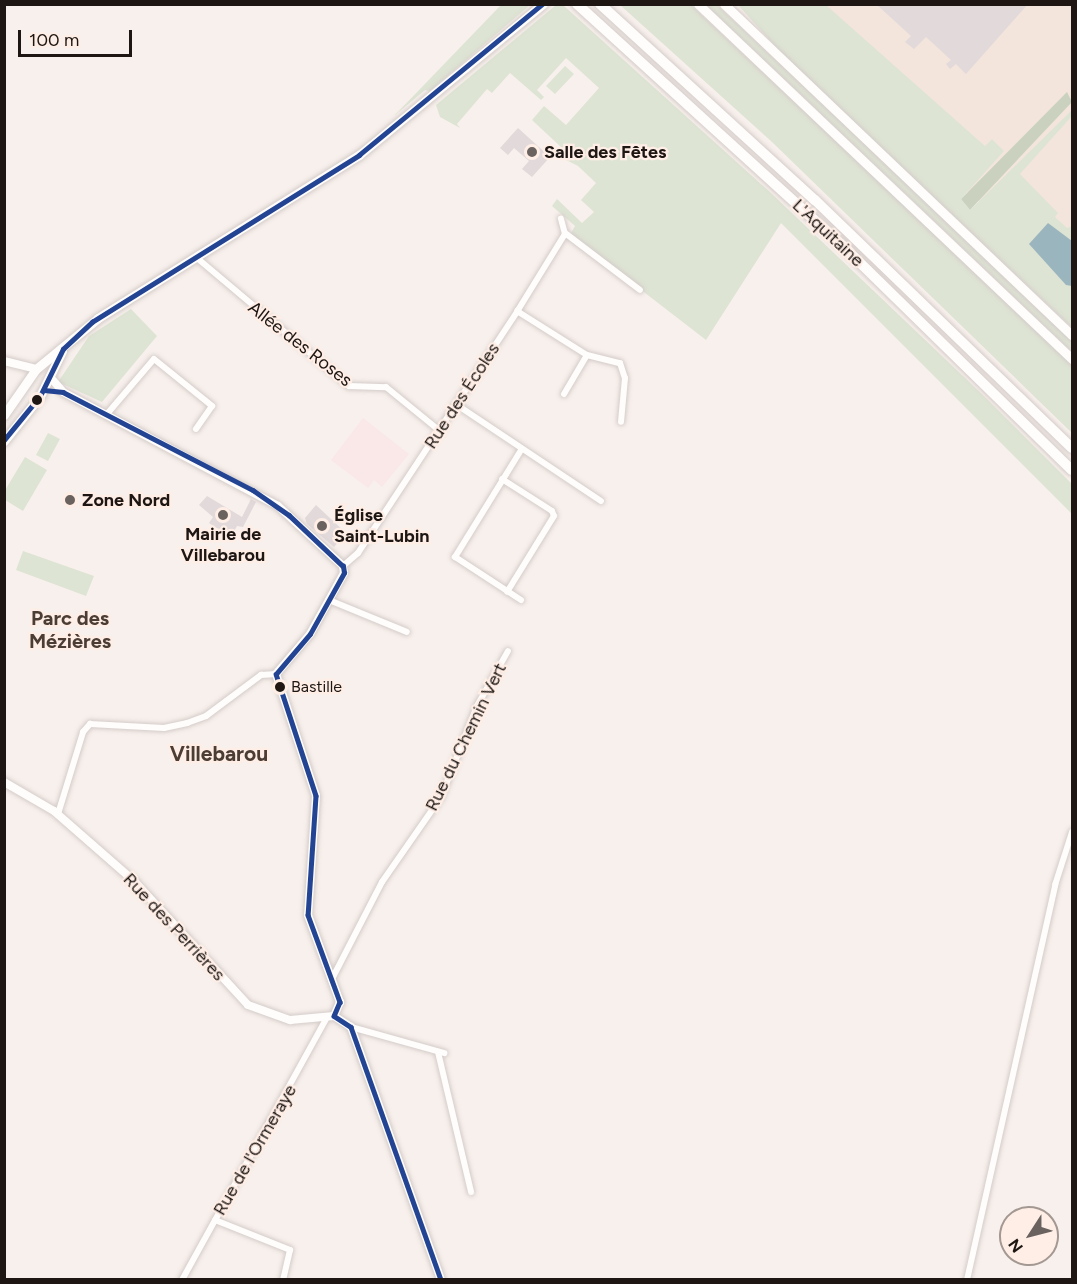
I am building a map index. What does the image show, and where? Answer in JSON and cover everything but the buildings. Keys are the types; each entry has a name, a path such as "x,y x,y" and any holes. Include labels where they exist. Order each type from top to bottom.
{"highway":[{"name":"L'Aquitaine","path":"577,4 814,219 1072,470"},
{"name":"L'Aquitaine","path":"600,4 824,208 1072,448"}],"main road":[{"path":"4,416 39,368 105,313 197,258 368,149 543,4"},
{"path":"698,4 1072,359"},
{"path":"724,4 1072,335"},
{"path":"4,441 44,390 63,349"},
{"path":"39,368 51,375"}],"street":[{"path":"561,219 565,233 640,290"},
{"name":"Rue des Écoles","path":"343,566 358,553 440,431 565,233"},
{"name":"Allée des Roses","path":"197,258 349,386 386,387 440,431"},
{"path":"517,311 587,355 610,358 622,366 621,422"},
{"path":"564,394 587,355"},
{"path":"107,414 154,359 212,406 196,429"},
{"path":"8,362 39,368"},
{"path":"8,362 28,382"},
{"path":"51,375 63,392"},
{"path":"44,390 63,392 278,506 343,566 344,573 298,652 276,674 261,675 206,716 164,728 90,724 83,732 58,814"},
{"path":"457,405 521,450 601,501"},
{"path":"521,450 455,557 521,600"},
{"path":"502,479 552,511 554,516 507,592"},
{"path":"329,600 407,632"},
{"name":"Rue du Chemin Vert","path":"333,977 390,867 441,797 477,705 508,651"},
{"path":"276,674 316,796 308,915 333,977 340,1002 330,1017 351,1027 441,1052 471,1192"},
{"name":"Rue des Perrières","path":"4,782 58,814 146,893 249,1005 279,1018 330,1017"},
{"path":"967,1280 1055,885 1072,832"},
{"name":"Rue de l'Ormeraye","path":"182,1280 330,1017"},
{"path":"351,1027 441,1280"},
{"path":"215,1220 290,1250 283,1280"}],"shaded area":[{"path":"755,5 1072,5 1072,291 983,205"},
{"path":"363,418 409,454 382,487 374,480 368,488 331,460"}],"green space":[{"path":"501,5 530,5 430,91 425,90 394,116"},
{"path":"556,5 563,5 771,193 984,396 1072,484 1072,514 781,223 706,340 570,235 575,226 552,206 557,199 582,223 594,212 581,200 596,183 578,166 556,155 562,148 532,120 544,106 566,125 599,88 566,58 537,90 544,97 541,100 510,73 492,93 487,89 457,124 460,128 440,117 436,105"},
{"path":"620,5 691,5 1019,313 1072,365 1072,433 772,142"},
{"path":"706,5 717,5 993,264 1072,342 1072,352"},
{"path":"738,5 826,5 985,146 992,139 1004,151 961,199 970,210 1072,110 1072,116 1020,174 1058,213 1055,217 1067,228 1072,226 1072,328 786,58"},
{"path":"565,66 574,74 555,94 546,86"},
{"path":"1067,92 1072,102 970,210 961,199"},
{"path":"131,309 157,336 102,402 58,382 89,336"},
{"path":"48,433 60,439 48,461 36,455"},
{"path":"25,457 47,470 23,511 5,500 4,492"},
{"path":"23,551 94,576 86,596 16,570"}],"water":[{"path":"1048,223 1072,241 1072,286 1066,285 1029,244"}],"transit line":[{"path":"4,440 40,396 63,349 92,322 359,155 542,4"},
{"path":"44,390 63,392 253,490 289,515 343,566"},
{"path":"276,674 310,634 344,573 343,566"},
{"path":"276,674 316,796 308,915 340,1002 334,1016"},
{"path":"334,1016 351,1027 441,1280"}],"place":[{"name":"Salle des Fêtes","path":"532,152"},
{"name":"Zone Nord","path":"70,500"},
{"name":"Mairie de Villebarou","path":"223,515"},
{"name":"Église Saint-Lubin","path":"322,526"},
{"name":"Bastille","path":"280,687"}],"district":[{"name":"Parc des Mézières","path":"70,630"},
{"name":"Villebarou","path":"219,754"}]}
